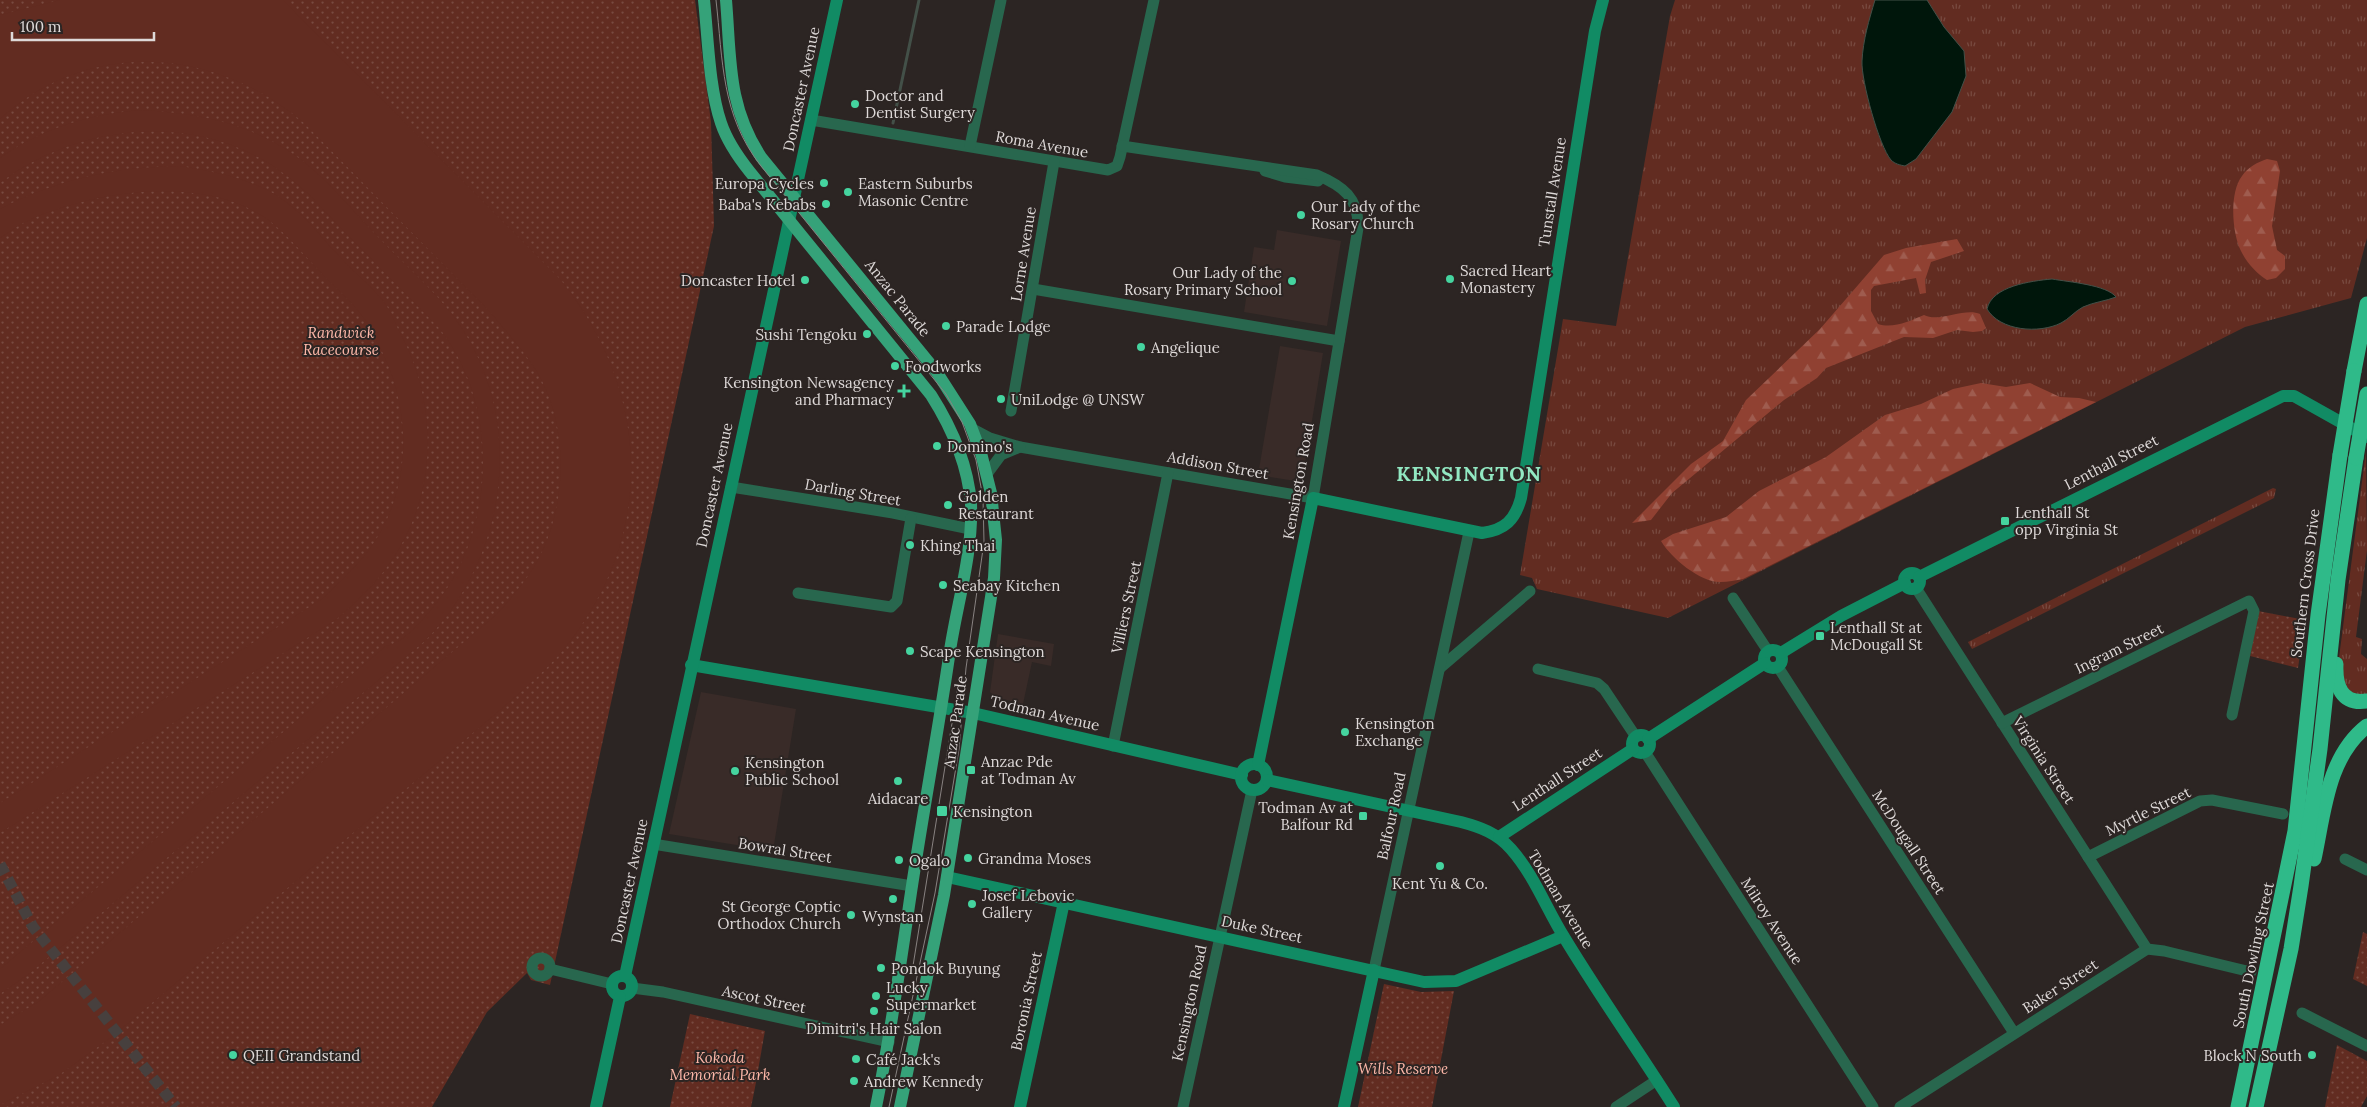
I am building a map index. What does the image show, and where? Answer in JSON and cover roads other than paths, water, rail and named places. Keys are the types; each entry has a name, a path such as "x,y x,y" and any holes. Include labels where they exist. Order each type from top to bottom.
{"highway":[{"name":"Southern Cross Drive","path":"2289,869 2302,782 2318,615 2340,455 2367,304"},
{"path":"2256,1107 2291,948 2301,886 2319,758 2338,580 2367,394"},
{"path":"2338,580 2335,679 2340,690 2346,696 2355,700 2367,701"},
{"path":"2275,1016 2300,921 2331,780 2343,753 2367,726"},
{"name":"South Dowling Street","path":"2238,1107 2289,869"}],"main road":[{"name":"Anzac Parade","path":"704,0 716,100 721,122 741,160 918,376 943,415 957,445 966,475 970,504 970,529 912,886 889,1042 876,1107"},
{"name":"Anzac Parade","path":"726,0 732,87 740,117 761,157 936,370 958,401 973,429 987,474 995,518 996,558 947,877 900,1107"}],"street":[{"name":"Doncaster Avenue","path":"625,976 691,665 837,0"},
{"path":"970,146 1001,0"},
{"path":"1122,146 1154,0"},
{"name":"Tunstall Avenue","path":"1469,532 1482,533 1503,528 1512,521 1521,498 1574,155 1595,31 1603,0"},
{"name":"Roma Avenue","path":"811,120 1108,170 1117,166 1122,146"},
{"name":"Kensington Road","path":"1122,146 1252,167 1285,177 1332,181 1343,188 1355,202 1358,228 1313,498 1258,765"},
{"name":"Lorne Avenue","path":"1011,411 1054,162"},
{"path":"1033,289 1339,341"},
{"name":"Lenthall Street","path":"1781,653 1841,616 1913,583 2283,396 2294,396 2367,437"},
{"name":"Lenthall Street","path":"2318,410 2324,419 2339,430 2367,442"},
{"name":"Addison Street","path":"973,429 990,438 1020,447 1313,498 1469,532"},
{"path":"987,474 1001,455 1020,447"},
{"name":"Villiers Street","path":"1113,746 1168,473"},
{"name":"Darling Street","path":"731,486 970,529"},
{"path":"798,593 891,607 897,601 911,518"},
{"name":"Balfour Road","path":"1344,1107 1469,532"},
{"name":"Virginia Street","path":"1913,583 2147,949"},
{"path":"1440,668 1530,591"},
{"path":"1733,598 1767,657 1770,667 1778,667 1783,659 1781,653 1776,650 1767,657"},
{"name":"Ingram Street","path":"2002,723 2249,601 2254,611 2232,715"},
{"name":"Lenthall Street","path":"1498,837 1641,744 1767,657"},
{"name":"Todman Avenue","path":"691,665 973,713 1242,774"},
{"name":"McDougall Street","path":"1778,667 2014,1033"},
{"name":"Milroy Avenue","path":"1538,669 1597,683 1604,689 1874,1107"},
{"path":"1258,765 1266,772 1267,780 1263,787 1252,790 1245,786 1242,774 1246,768 1258,765"},
{"name":"Todman Avenue","path":"1267,780 1472,824 1498,837 1512,850 1534,881 1563,936 1674,1107"},
{"name":"Kensington Road","path":"1183,1107 1252,790"},
{"name":"Myrtle Street","path":"2088,857 2200,801 2212,800 2283,814"},
{"name":"Bowral Street","path":"653,844 912,886"},
{"path":"2345,859 2367,870"},
{"name":"Duke Street","path":"947,877 1424,982 1456,981 1563,936"},
{"name":"Boronia Street","path":"1020,1107 1064,902"},
{"path":"2147,949 2164,951 2251,972"},
{"name":"Baker Street","path":"1900,1107 2147,949"},
{"path":"550,969 612,984"},
{"path":"625,976 631,981 632,988 626,996 620,996 614,993 612,984 616,978 625,976"},
{"name":"Ascot Street","path":"632,988 663,992 889,1042"},
{"path":"596,1107 620,996"},
{"path":"2302,1012 2367,1046"},
{"path":"1616,1107 1657,1080"}],"waterway":[{"path":"893,123 919,0"}],"tunnel":[{"path":"0,864 33,927 176,1107"}],"tram line":[{"path":"716,0 726,87 738,127 748,147 761,166 946,394 962,422 976,460 983,498 984,542 966,668 959,749 935,893 889,1107"},
{"path":"912,972 958,686"}],"place":[{"name":"Doctor and Dentist Surgery","path":"855,104"},
{"name":"Europa Cycles","path":"824,183"},
{"name":"Eastern Suburbs Masonic Centre","path":"848,192"},
{"name":"Baba's Kebabs","path":"826,204"},
{"name":"Our Lady of the Rosary Church","path":"1301,215"},
{"name":"Sacred Heart Monastery","path":"1450,279"},
{"name":"Doncaster Hotel","path":"805,280"},
{"name":"Our Lady of the Rosary Primary School","path":"1292,281"},
{"name":"Parade Lodge","path":"946,326"},
{"name":"Sushi Tengoku","path":"867,334"},
{"name":"Angelique","path":"1141,347"},
{"name":"Foodworks","path":"895,366"},
{"name":"Kensington Newsagency and Pharmacy","path":"904,391"},
{"name":"UniLodge @ UNSW","path":"1001,399"},
{"name":"Domino's","path":"937,446"},
{"name":"Golden Restaurant","path":"948,505"},
{"name":"Lenthall St opp Virginia St","path":"2005,521"},
{"name":"Khing Thai","path":"910,545"},
{"name":"Seabay Kitchen","path":"943,585"},
{"name":"Lenthall St at McDougall St","path":"1820,636"},
{"name":"Scape Kensington","path":"910,651"},
{"name":"Kensington Exchange","path":"1345,732"},
{"name":"Anzac Pde at Todman Av","path":"971,770"},
{"name":"Kensington Public School","path":"735,771"},
{"name":"Aidacare","path":"898,781"},
{"name":"Kensington","path":"942,811"},
{"name":"Todman Av at Balfour Rd","path":"1363,816"},
{"name":"Grandma Moses","path":"968,858"},
{"name":"Ogalo","path":"899,860"},
{"name":"Kent Yu & Co.","path":"1440,866"},
{"name":"Wynstan","path":"893,899"},
{"name":"Josef Lebovic Gallery","path":"972,904"},
{"name":"St George Coptic Orthodox Church","path":"851,915"},
{"name":"Pondok Buyung","path":"881,968"},
{"name":"Lucky Supermarket","path":"876,996"},
{"name":"Dimitri's Hair Salon","path":"874,1011"},
{"name":"QEII Grandstand","path":"233,1055"},
{"name":"Block N South","path":"2312,1055"},
{"name":"Café Jack's","path":"856,1059"},
{"name":"Andrew Kennedy","path":"854,1081"}],"district":[{"name":"KENSINGTON","path":"1469,473"}],"park label":[{"name":"Randwick Racecourse","path":"341,340"},
{"name":"Kokoda Memorial Park","path":"720,1066"},
{"name":"Wills Reserve","path":"1403,1068"}]}
